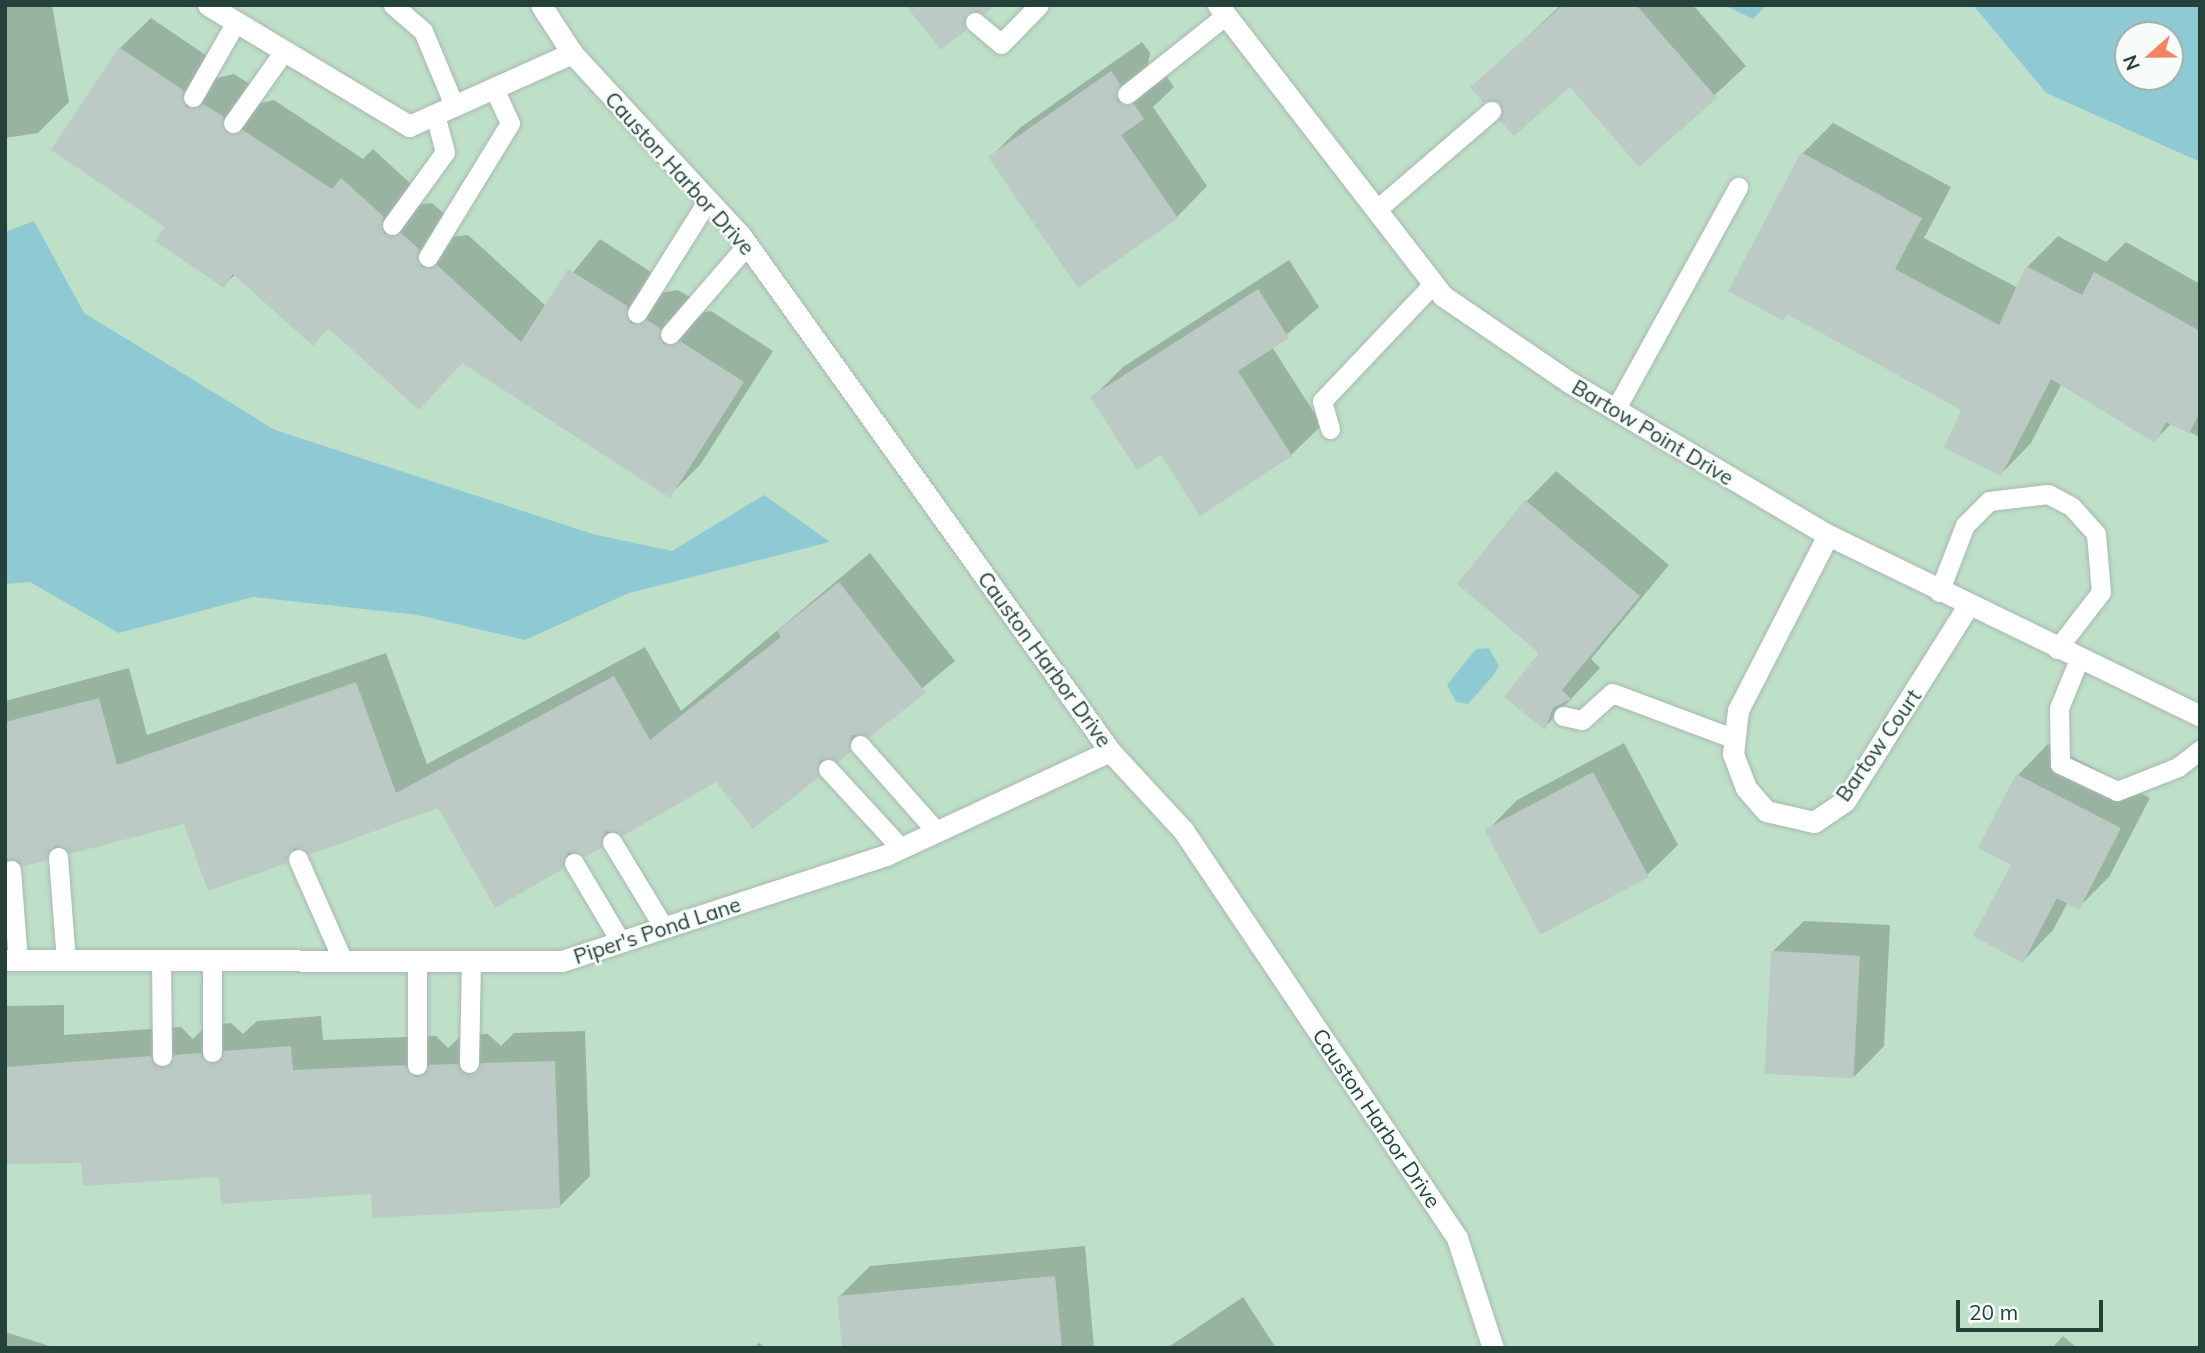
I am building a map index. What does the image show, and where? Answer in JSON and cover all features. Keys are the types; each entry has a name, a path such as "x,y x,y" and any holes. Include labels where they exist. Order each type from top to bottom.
{"street":[{"path":"208,5 409,125 572,53"},
{"name":"Causton Harbor Drive","path":"541,5 572,53 747,245 1110,751 1184,830 1457,1238 1493,1348"},
{"name":"Bartow Point Drive","path":"1222,10 1433,284 1615,410 1828,535 1967,607 2200,716"},
{"name":"Bartow Court","path":"1828,535 1738,710 1733,754 1746,788 1766,811 1814,822 1845,801 1967,607"},
{"name":"Piper's Pond Lane","path":"12,960 562,961 901,848 1110,751"}],"lane":[{"path":"392,225 445,152 444,110 423,31 393,5"},
{"path":"975,22 1001,44 1039,5"},
{"path":"1127,94 1222,10"},
{"path":"193,97 236,22"},
{"path":"233,123 284,51"},
{"path":"428,257 510,123 494,88"},
{"path":"1376,210 1491,111"},
{"path":"1615,410 1738,187"},
{"path":"637,313 708,200"},
{"path":"670,334 747,245"},
{"path":"1330,429 1322,401 1433,284"},
{"path":"1939,592 1965,525 1989,501 2048,494 2072,507 2096,534 2101,592 2057,649"},
{"path":"2079,659 2059,708 2060,764 2117,791 2178,767 2200,750"},
{"path":"1563,716 1582,720 1612,693 1735,739"},
{"path":"860,745 937,832"},
{"path":"828,769 901,848"},
{"path":"612,842 664,928"},
{"path":"58,857 66,960"},
{"path":"298,859 343,961"},
{"path":"574,863 621,942"},
{"path":"11,870 12,960"},
{"path":"161,960 162,1056"},
{"path":"212,961 212,1052"},
{"path":"416,1065 417,961"},
{"path":"469,1063 471,961"}],"green space":[{"path":"5,5 1973,5 2046,93 2200,162 2200,1348 5,1348"}],"water":[{"path":"1724,5 1766,5 1753,19"},
{"path":"1973,5 2200,5 2200,162 2046,93"},
{"path":"34,221 84,313 275,430 593,534 672,551 764,495 830,542 629,593 525,640 418,615 253,597 119,633 30,582 5,584 5,232"},
{"path":"1489,648 1499,666 1468,704 1456,702 1447,685 1476,649"}],"building":[{"path":"905,5 996,5 985,14 966,14 966,30 941,50"},
{"path":"1563,5 1636,5 1717,98 1639,167 1570,87 1514,136 1499,120 1500,103 1483,102 1470,87"},
{"path":"119,47 183,90 186,107 203,104 223,116 227,133 243,130 332,189 341,178 383,216 384,234 401,233 419,249 421,267 437,265 521,342 568,269 627,306 630,323 647,320 660,328 663,344 680,341 744,382 670,498 462,363 419,410 328,328 313,346 233,274 224,288 155,241 165,227 51,150"},
{"path":"1111,71 1120,84 1117,101 1134,104 1144,119 1121,135 1178,218 1078,288 988,157"},
{"path":"1801,152 1922,218 1895,269 1999,325 2026,266 2082,295 2094,272 2200,331 2200,412 2189,433 2166,422 2155,443 2051,379 2001,476 1944,448 1961,410 1787,314 1783,321 1728,291"},
{"path":"1258,289 1289,338 1238,371 1292,456 1200,516 1161,455 1137,470 1090,397"},
{"path":"1525,500 1640,596 1562,690 1571,699 1553,708 1545,730 1504,697 1539,653 1457,584"},
{"path":"839,582 926,693 869,737 852,735 850,752 838,762 820,760 819,777 753,829 716,782 623,836 606,831 601,848 585,857 568,852 563,869 495,908 438,808 309,855 294,848 287,863 208,891 184,824 70,854 56,845 46,860 22,867 5,859 5,722 99,698 117,765 356,682 396,793 614,676 650,740 781,637 777,631"},
{"path":"1593,772 1649,877 1540,935 1484,830"},
{"path":"2016,774 2121,828 2079,910 2057,898 2023,963 1973,936 2011,865 1978,848"},
{"path":"1771,951 1860,956 1853,1078 1765,1074"},
{"path":"291,1046 293,1070 405,1065 416,1077 429,1065 457,1064 469,1075 481,1063 555,1061 560,1208 372,1218 371,1194 221,1204 219,1177 83,1186 81,1163 5,1164 5,1067 150,1056 163,1068 174,1055 200,1053 213,1064 224,1051"},
{"path":"1055,1276 1062,1348 842,1348 837,1296"}]}
